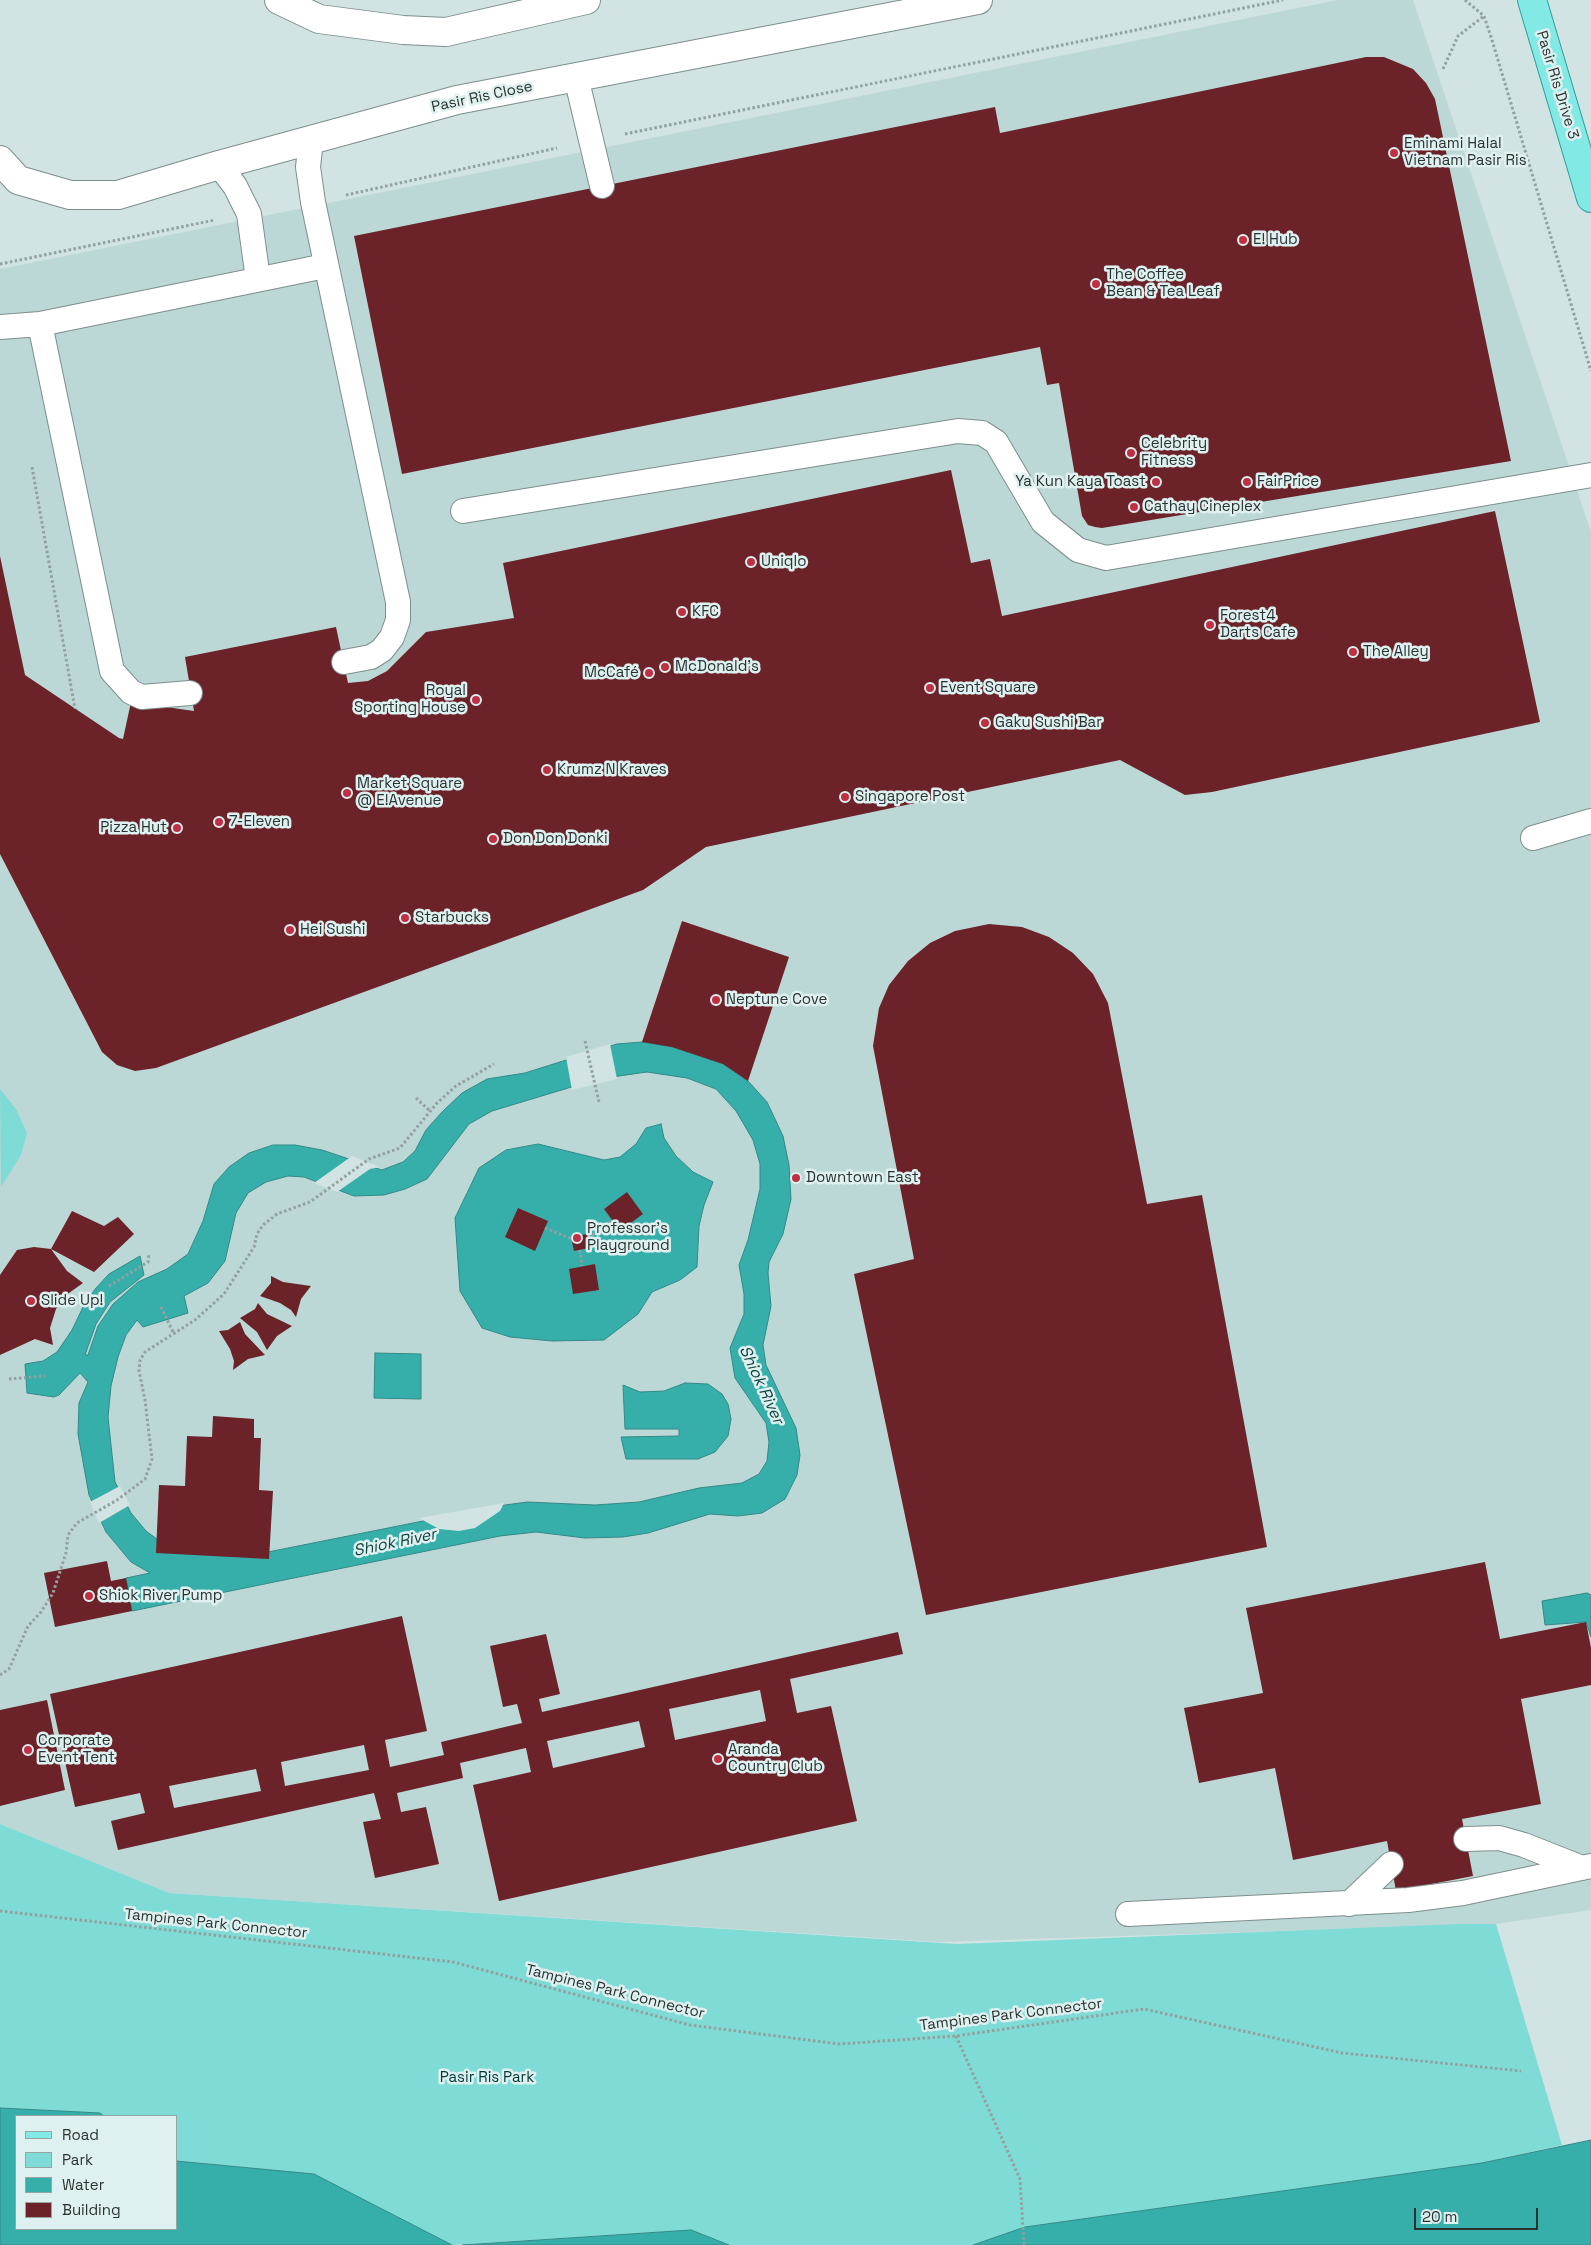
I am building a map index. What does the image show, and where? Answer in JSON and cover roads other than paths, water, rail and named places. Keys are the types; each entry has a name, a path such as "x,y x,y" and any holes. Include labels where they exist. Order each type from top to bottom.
{"main road":[{"name":"Pasir Ris Drive 3","path":"1532,0 1591,198"}],"street":[{"path":"279,0 319,19 403,30 446,32 586,0"},
{"name":"Pasir Ris Close","path":"0,160 18,180 70,195 118,194 219,164 457,100 978,0"}],"lane":[{"path":"576,77 602,186"},
{"path":"311,140 308,167 325,266 398,602 398,620 392,637 382,650 371,657 344,662"},
{"path":"219,164 235,186 249,214 258,279"},
{"path":"0,327 40,324 325,266"},
{"path":"40,324 112,671 131,692 142,697 190,693"},
{"path":"463,511 948,433 974,432 982,433 996,442 1042,522 1078,550 1106,558 1591,475"},
{"path":"1533,838 1591,821"},
{"path":"1466,1839 1499,1838 1587,1867"},
{"path":"1349,1904 1391,1864"},
{"path":"1128,1914 1408,1900 1463,1893 1587,1867"}],"water":[{"name":"Shiok River","path":"642,1042 672,1047 723,1064 748,1081 767,1102 783,1136 789,1165 791,1199 783,1234 769,1262 771,1306 763,1345 766,1365 796,1428 800,1455 797,1475 785,1499 762,1513 738,1516 710,1514 648,1533 623,1537 585,1538 536,1532 500,1536 132,1611 126,1578 150,1573 131,1562 106,1532 89,1495 78,1434 79,1403 88,1382 80,1373 59,1395 54,1397 27,1393 25,1364 43,1361 57,1352 72,1330 85,1303 96,1288 109,1274 140,1256 144,1275 110,1302 96,1324 85,1355 88,1355 98,1326 113,1304 138,1282 167,1269 188,1254 203,1221 214,1184 229,1167 249,1153 273,1145 295,1145 322,1150 382,1170 403,1162 415,1151 426,1130 442,1112 462,1093 487,1079 525,1073 617,1044","holes":["647,1072 687,1078 716,1089 736,1111 753,1140 760,1164 760,1189 748,1240 739,1265 744,1294 744,1314 730,1348 735,1378 766,1423 769,1442 767,1461 759,1474 742,1483 699,1488 639,1502 595,1505 527,1502 498,1506 268,1552 165,1545 146,1531 131,1513 115,1482 108,1417 111,1386 126,1335 137,1320 143,1327 188,1313 184,1296 208,1283 225,1261 236,1213 248,1193 266,1182 288,1176 304,1177 354,1196 384,1195 405,1189 427,1179 469,1124 492,1111 598,1079"]},
{"name":"Professor's Playground","path":"661,1124 664,1138 676,1156 693,1172 713,1182 704,1205 699,1226 697,1267 680,1280 652,1292 638,1314 604,1340 552,1341 510,1337 482,1328 460,1291 455,1218 479,1168 506,1150 538,1144 604,1160 620,1157 636,1144 646,1128"},
{"path":"375,1353 421,1354 421,1399 374,1398"},
{"path":"685,1383 708,1384 722,1394 728,1404 731,1419 728,1436 715,1452 698,1459 626,1459 621,1437 679,1436 679,1429 625,1429 623,1385 640,1392 664,1391"},
{"path":"1587,1593 1591,1595 1591,1637 1586,1622 1545,1625 1542,1601"},
{"path":"0,2108 100,2113 103,2115 15,2115 15,2230 178,2230 178,2161 314,2174 452,2245 0,2245"},
{"path":"1591,2140 1591,2245 973,2245 1025,2227 1482,2163"},
{"path":"691,2230 729,2245 462,2245"}],"place":[{"name":"Eminami Halal Vietnam Pasir Ris","path":"1394,153"},
{"name":"E! Hub","path":"1243,240"},
{"name":"The Coffee Bean & Tea Leaf","path":"1096,284"},
{"name":"Celebrity Fitness","path":"1131,453"},
{"name":"Ya Kun Kaya Toast","path":"1156,482"},
{"name":"FairPrice","path":"1247,482"},
{"name":"Cathay Cineplex","path":"1134,507"},
{"name":"Uniqlo","path":"751,562"},
{"name":"KFC","path":"682,612"},
{"name":"Forest4 Darts Cafe","path":"1210,625"},
{"name":"The Alley","path":"1353,652"},
{"name":"McDonald's","path":"665,667"},
{"name":"McCafé","path":"649,673"},
{"name":"Event Square","path":"930,688"},
{"name":"Royal Sporting House","path":"476,700"},
{"name":"Gaku Sushi Bar","path":"985,723"},
{"name":"Krumz N Kraves","path":"547,770"},
{"name":"Market Square @ E!Avenue","path":"347,793"},
{"name":"Singapore Post","path":"845,797"},
{"name":"7-Eleven","path":"219,822"},
{"name":"Pizza Hut","path":"177,828"},
{"name":"Don Don Donki","path":"493,839"},
{"name":"Starbucks","path":"405,918"},
{"name":"Hei Sushi","path":"290,930"},
{"name":"Neptune Cove","path":"716,1000"},
{"name":"Downtown East","path":"796,1178"},
{"name":"Professor's Playground","path":"577,1238"},
{"name":"Slide Up!","path":"31,1301"},
{"name":"Shiok River Pump","path":"89,1596"},
{"name":"Corporate Event Tent","path":"28,1750"},
{"name":"Aranda Country Club","path":"718,1759"}],"park label":[{"name":"Pasir Ris Park","path":"487,2078"}]}
